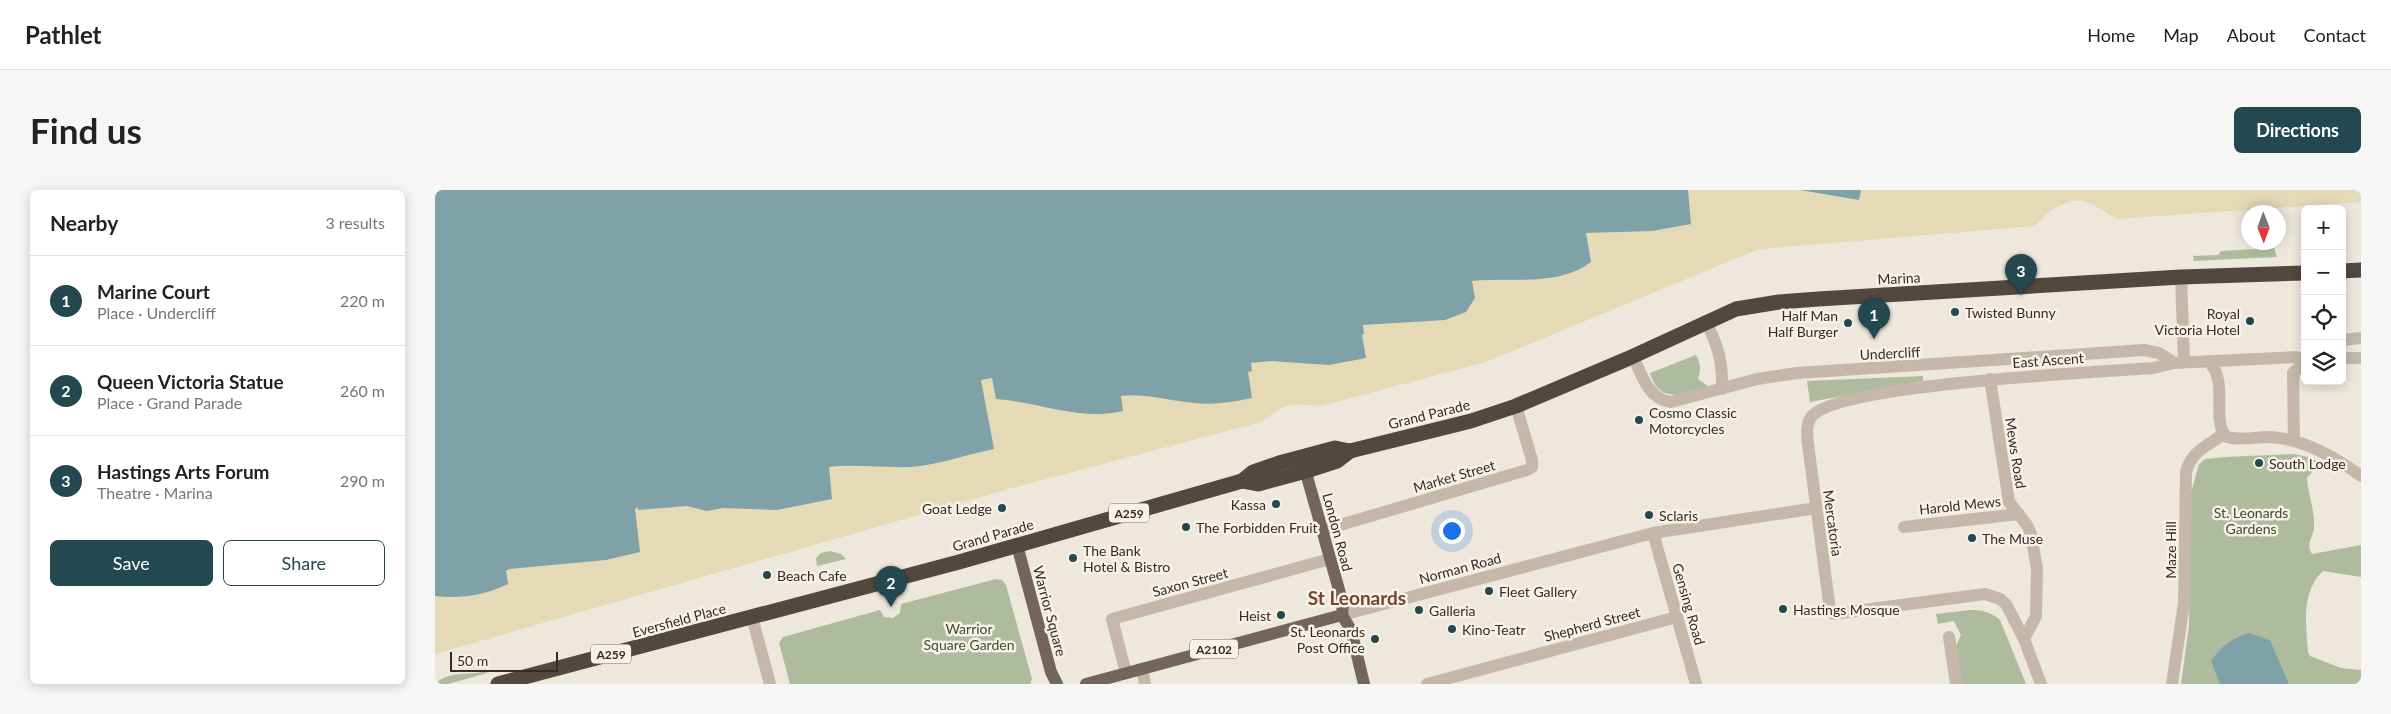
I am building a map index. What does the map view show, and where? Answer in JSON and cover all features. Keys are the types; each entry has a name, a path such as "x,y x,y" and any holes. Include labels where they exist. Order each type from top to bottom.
{"highway":[{"path":"2346,271 2361,270"},
{"name":"Marina","path":"1516,406 1633,356 1736,308 1779,302 2181,277 2301,272"},
{"name":"Grand Parade","path":"1242,481 1258,484 1306,471 1337,461 1350,451 1471,421 1516,406"},
{"name":"Grand Parade","path":"751,617 1242,481 1253,472 1279,463 1335,448 1350,451"},
{"name":"Eversfield Place","path":"499,684 751,617"}],"main road":[{"path":"1279,463 1306,471"},
{"name":"London Road","path":"1306,471 1343,604 1342,615 1351,630 1363,684"},
{"name":"Warrior Square","path":"1017,544 1051,672 1057,684"},
{"name":"Norman Road","path":"1086,684 1342,615"}],"street":[{"path":"2179,362 2181,277"},
{"path":"1706,322 1717,345 1723,366 1722,389"},
{"path":"2346,340 2361,338"},
{"name":"Undercliff","path":"1633,356 1651,392 1663,401 1679,401 1757,379 1797,373 2144,350 2159,353 2179,362"},
{"name":"East Ascent","path":"1807,430 1812,416 1820,409 1894,392 1990,379 2153,368 2179,362 2296,357 2301,360"},
{"path":"2346,358 2361,358"},
{"path":"2208,361 2215,368 2218,377 2223,434 2233,438 2269,438 2295,441 2333,458 2361,476"},
{"path":"2295,441 2293,373 2301,366"},
{"name":"Mews Road","path":"1990,379 2009,502 2031,534 2038,586 2036,616 2024,639"},
{"name":"Market Street","path":"1323,530 1527,470 1532,466 1532,460 1516,406"},
{"name":"Mercatoria","path":"1807,430 1830,610 1833,614 1838,615 1985,594 2000,599 2006,604 2024,639"},
{"name":"Maze Hill","path":"2172,684 2184,594 2186,472 2189,460 2196,452 2223,434"},
{"name":"Norman Road","path":"1342,615 1653,533 1688,526 1816,508"},
{"name":"Harold Mews","path":"1904,527 2019,514"},
{"name":"Gensing Road","path":"1653,533 1696,684"},
{"name":"Saxon Street","path":"1126,674 1113,619 1330,559"},
{"path":"751,617 770,684"},
{"name":"Shepherd Street","path":"1427,684 1677,617"},
{"path":"1949,637 1956,684"},
{"path":"2024,639 2041,684"},
{"path":"1142,669 1145,684"}],"green space":[{"path":"2275,250 2277,257 2194,261 2193,256 2218,255 2221,251"},
{"path":"1696,355 1700,367 1698,379 1709,387 1674,395 1660,390 1654,383 1650,373"},
{"path":"1923,376 1923,381 1810,402 1807,381"},
{"name":"St. Leonards Gardens","path":"2293,454 2309,457 2322,463 2320,468 2314,470 2307,478 2314,521 2314,531 2309,547 2312,554 2361,545 2361,577 2323,571 2311,588 2306,609 2308,652 2310,656 2341,668 2361,670 2361,684 2181,684 2189,626 2191,493 2199,464 2205,459"},
{"path":"830,551 841,554 846,559 817,566 816,558 821,553"},
{"name":"Warrior Square Garden","path":"996,579 1002,580 1006,585 1032,679 1030,684 790,684 779,643 783,637 880,610 884,617 893,618 900,613 901,604"},
{"path":"1970,610 1986,612 2000,620 2026,684 1961,684 1954,650 1961,635 1954,621 1938,624 1936,614"},
{"path":"487,671 487,673 448,684 435,684 453,675"}],"sand":[{"path":"1549,190 2361,190 2361,202 2286,207 2286,205 2241,205 2241,210 2117,219 2091,204 2075,201 2055,208 2035,226 1759,249 1486,362 1321,406 1289,406 1277,411 1261,422 1012,488 435,654 435,438"}],"water":[{"path":"435,190 1688,190 1691,224 1652,231 1586,233 1591,262 1578,270 1549,278 1472,281 1475,298 1466,312 1445,320 1363,325 1364,334 1362,335 1366,358 1329,365 1271,361 1251,363 1252,371 1248,372 1252,398 1223,403 1201,404 1130,395 1121,396 1123,411 1091,414 996,399 992,378 981,380 994,449 921,466 829,467 832,499 777,510 723,508 707,511 687,506 638,510 638,507 635,509 640,552 606,560 509,569 506,571 508,584 499,588 473,595 445,597 435,596"},
{"path":"1800,190 1861,190 1859,200"},
{"path":"2249,633 2270,640 2289,684 2220,684 2211,661 2227,644"}],"place":[{"name":"Hastings Arts Forum","path":"2021,295"},
{"name":"Twisted Bunny","path":"1955,312"},
{"name":"Royal Victoria Hotel","path":"2250,321"},
{"name":"Half Man Half Burger","path":"1848,323"},
{"name":"Marine Court","path":"1874,339"},
{"name":"Cosmo Classic Motorcycles","path":"1639,420"},
{"name":"South Lodge","path":"2259,463"},
{"name":"Kassa","path":"1276,504"},
{"name":"Goat Ledge","path":"1002,508"},
{"name":"Sclaris","path":"1649,515"},
{"name":"The Forbidden Fruit","path":"1186,527"},
{"name":"The Muse","path":"1972,538"},
{"name":"The Bank Hotel & Bistro","path":"1073,558"},
{"name":"Beach Cafe","path":"767,575"},
{"name":"Fleet Gallery","path":"1489,591"},
{"name":"Queen Victoria Statue","path":"891,607"},
{"name":"Hastings Mosque","path":"1783,609"},
{"name":"Galleria","path":"1419,610"},
{"name":"Heist","path":"1281,615"},
{"name":"Kino-Teatr","path":"1452,629"},
{"name":"St. Leonards Post Office","path":"1375,639"}],"district":[{"name":"St Leonards","path":"1357,597"}]}
